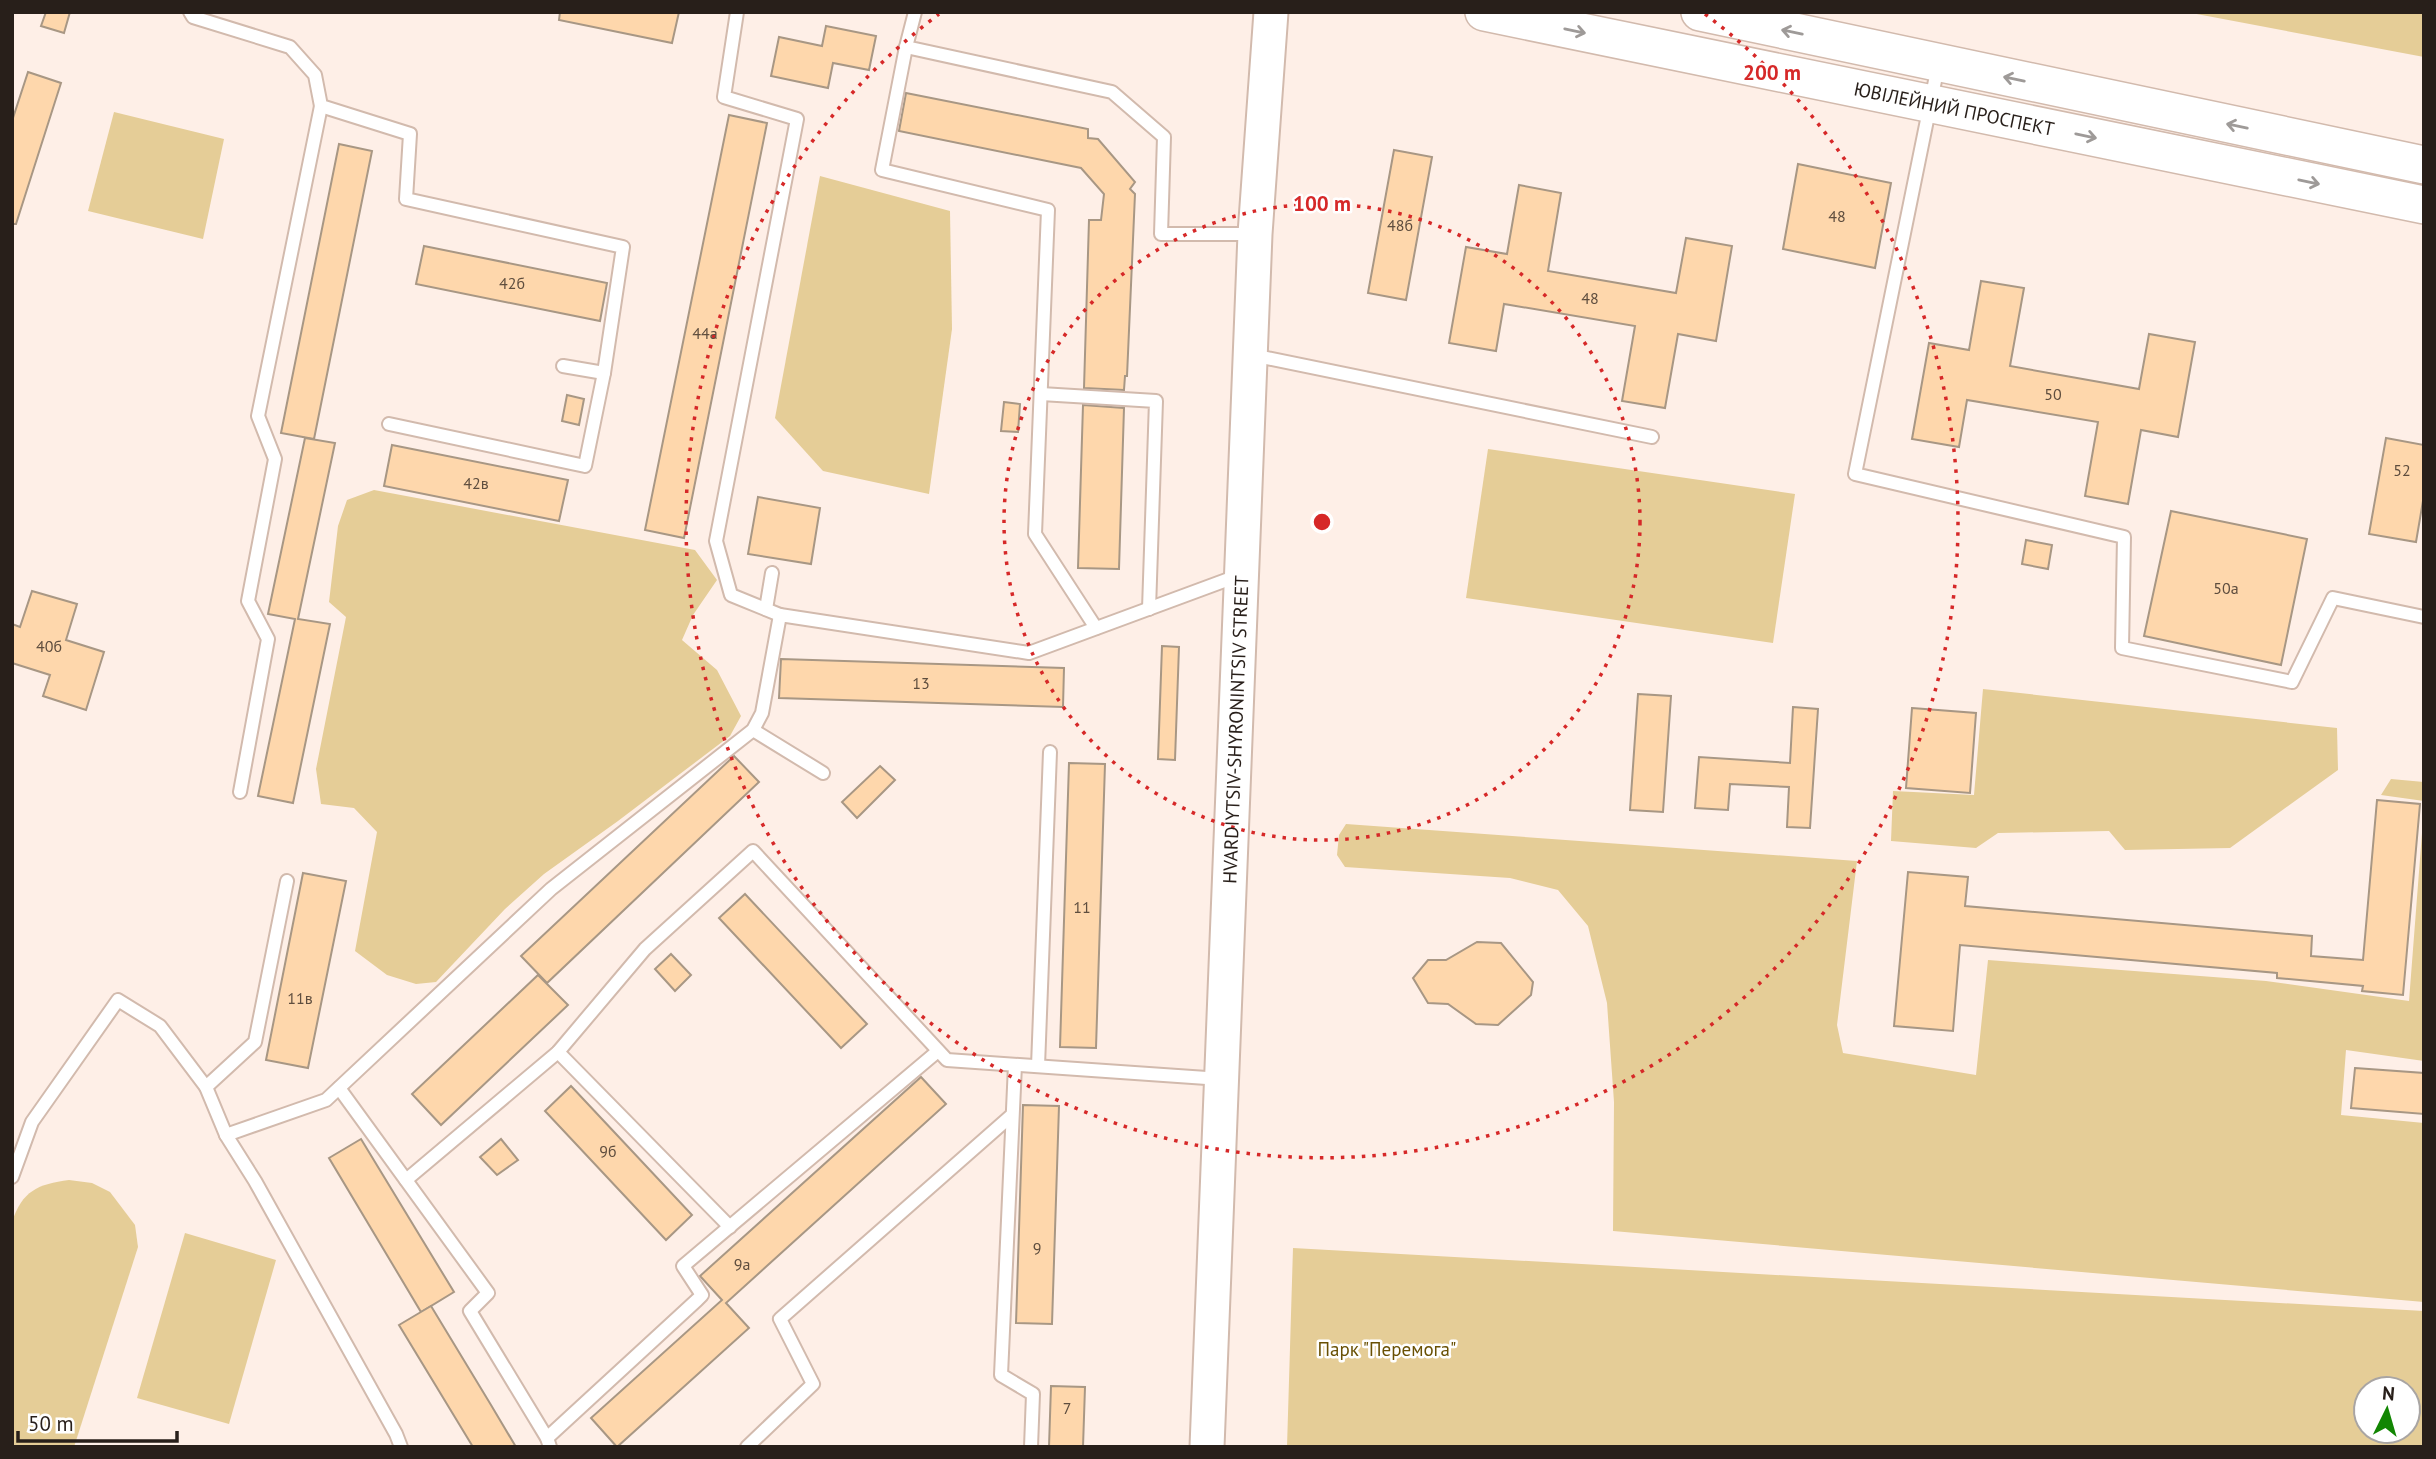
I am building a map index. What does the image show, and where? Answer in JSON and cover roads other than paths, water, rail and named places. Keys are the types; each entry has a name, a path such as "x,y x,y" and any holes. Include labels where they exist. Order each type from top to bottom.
{"main road":[{"name":"HVARDIYTSIV-SHYRONINTSIV STREET","path":"1207,1447 1255,234 1270,12"},
{"name":"ЮВІЛЕЙНИЙ ПРОСПЕКТ","path":"1485,12 2424,205"},
{"path":"1700,12 2424,165"}],"lane":[{"path":"190,12 193,17 226,29 290,47 316,75 321,106 258,416 275,459 248,601 268,639 240,792"},
{"path":"737,12 724,97 797,119 716,541 731,595 780,615 1029,653 1243,575"},
{"path":"915,12 882,170 1048,210 1035,534 1096,628"},
{"path":"906,47 1112,92 1164,136 1161,234 1255,234"},
{"path":"1938,63 1855,474 2124,537 2122,648 2292,682 2333,598 2424,617"},
{"path":"321,106 410,134 406,199 623,247 604,373 585,466 389,424"},
{"path":"1252,355 1652,437"},
{"path":"563,366 604,373"},
{"path":"1041,394 1156,401 1149,609"},
{"path":"766,610 772,573"},
{"path":"226,1135 326,1100 551,889 753,730 762,713 780,615"},
{"path":"753,730 823,773"},
{"path":"1038,1066 1049,752"},
{"path":"406,1180 558,1052 645,949 753,851 947,1060 1222,1079"},
{"path":"206,1087 255,1042 287,880"},
{"path":"12,1177 32,1122 118,1000 160,1026 206,1087 226,1135 255,1181 401,1447"},
{"path":"339,1088 488,1293 470,1311 548,1442 702,1295 683,1266 939,1051"},
{"path":"558,1052 730,1227"},
{"path":"1015,1065 1001,1375 1033,1394 1031,1447"},
{"path":"747,1447 813,1384 780,1319 1013,1115"}],"park label":[{"name":"Парк \"Перемога\"","path":"1387,1349"}]}
